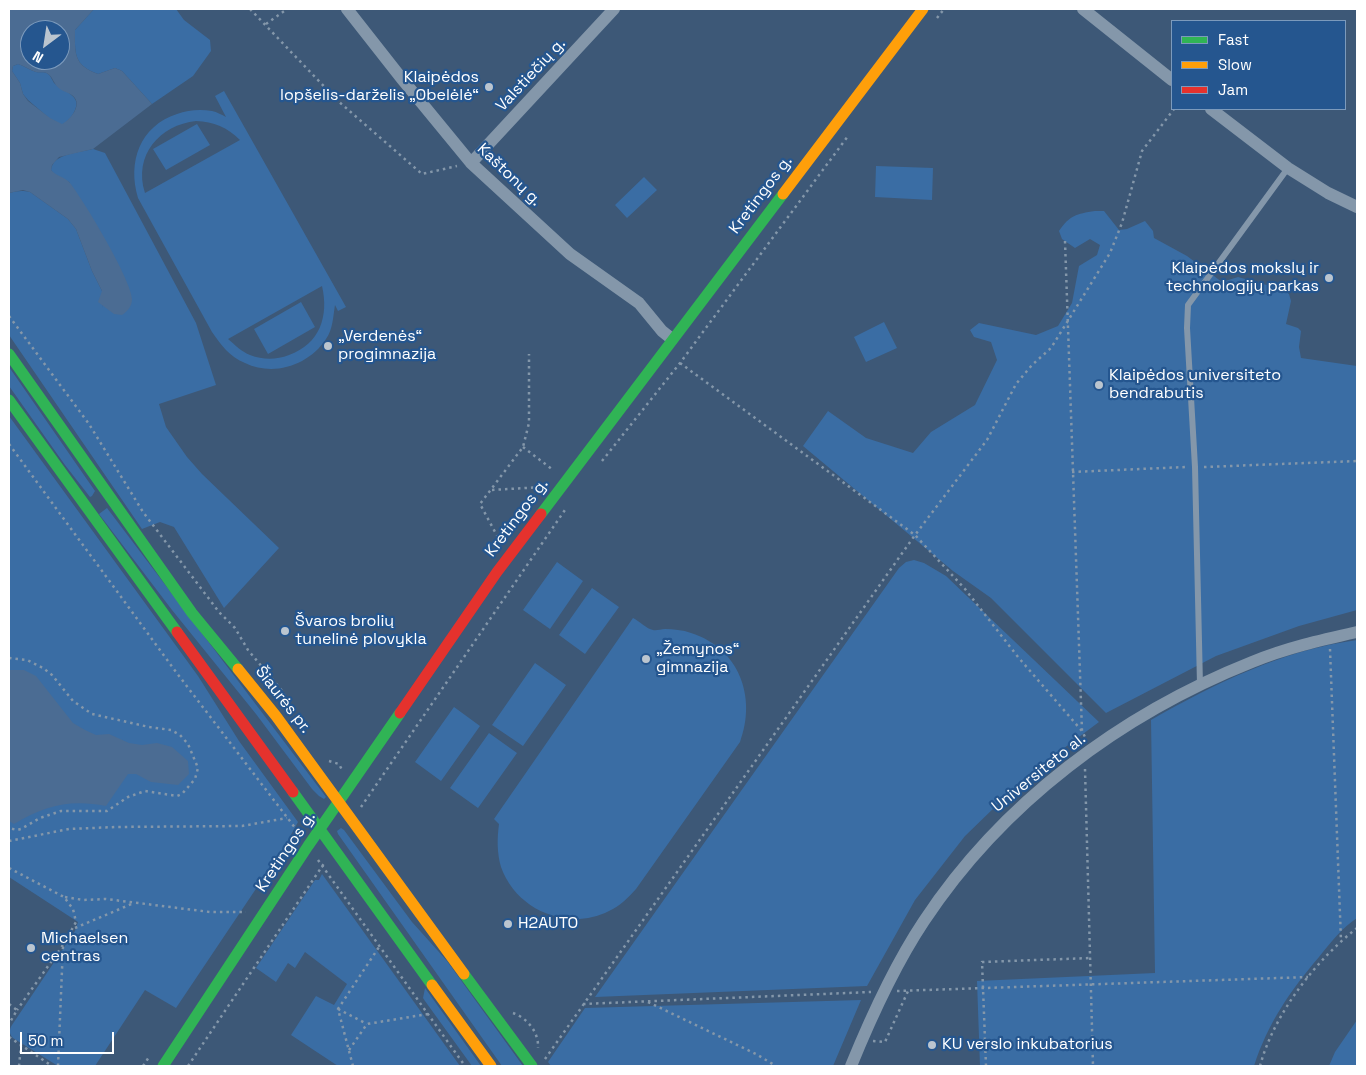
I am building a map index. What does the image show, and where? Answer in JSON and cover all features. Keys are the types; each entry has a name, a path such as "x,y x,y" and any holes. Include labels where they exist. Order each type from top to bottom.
{"main road":[{"name":"Kretingos g.","path":"163,1066 308,846 497,572 672,338 923,9"},
{"name":"Šiaurės pr.","path":"9,354 101,498 192,614 276,716 532,1066"},
{"path":"9,400 82,504 178,633 492,1066"},
{"path":"82,504 92,505 101,498"}],"street":[{"name":"Kaštonų g.","path":"348,9 471,163 570,254 639,303 662,331 672,338"},
{"name":"Valstiečių g.","path":"471,163 614,9"},
{"path":"1083,9 1171,79"},
{"path":"1212,110 1288,168 1328,193 1357,207"},
{"name":"Universiteto al.","path":"851,1066 879,988 923,921 972,857 1017,809 1081,757 1143,717 1200,685 1252,662 1301,645 1357,632"}],"lane":[{"path":"1200,685 1194,467 1186,328 1188,305 1288,168"}],"path":[{"path":"250,9 338,101 422,174 471,163"},
{"path":"266,24 287,9"},
{"path":"933,24 944,9"},
{"path":"544,1061 915,535 987,440 1016,384 1032,365 1051,348 1068,323 1110,254 1122,223 1142,151 1173,110"},
{"path":"597,467 680,363 851,132"},
{"path":"1065,241 1082,732"},
{"path":"9,316 89,424 143,512 219,612 235,628 248,650 283,692 289,706"},
{"path":"502,544 480,504 523,447 529,423 529,354"},
{"path":"680,363 915,535 965,589 1018,657 1082,732 1086,740"},
{"path":"9,444 176,672 308,846"},
{"path":"523,447 553,470"},
{"path":"1072,472 1357,461"},
{"path":"492,490 540,487 560,488"},
{"path":"329,761 338,764 361,808 569,504"},
{"path":"1330,638 1341,941"},
{"path":"9,658 27,660 43,668 52,675 73,701 92,714 171,730 188,744 198,768 195,779 182,794 177,796 145,791 128,797 112,810 61,811 40,818 17,830 9,828"},
{"path":"1093,735 1075,748 1081,757 1085,770 1094,1066"},
{"path":"9,841 69,830 115,826 242,826 287,818"},
{"path":"188,1066 322,866 465,1066"},
{"path":"9,868 64,897 83,900 106,899 210,912 246,912"},
{"path":"9,1024 63,945 76,922 73,909 64,897"},
{"path":"73,928 134,903"},
{"path":"1260,1066 1270,1036 1308,977 1341,941 1357,928"},
{"path":"58,1066 63,945"},
{"path":"353,1066 338,1009 380,946"},
{"path":"986,1066 982,962 1091,958"},
{"path":"583,1004 870,992 879,988 908,991 1308,977"},
{"path":"866,1001 870,992 879,988"},
{"path":"861,1040 885,1042 908,991"},
{"path":"646,1002 756,1054 776,1066"},
{"path":"9,1004 17,1010"},
{"path":"338,1009 368,1024 428,1014"},
{"path":"349,1050 368,1024"},
{"path":"9,1037 52,1066"},
{"path":"19,1066 21,1046"}],"shaded area":[{"path":"9,9 94,9 75,30 76,52 80,62 84,67 98,74 115,68 122,71 152,104 93,149 59,157 52,165 51,170 70,183 96,222 116,258 130,289 132,299 126,312 122,315 114,314 98,302 102,291 76,229 68,219 30,192 23,190 9,193","holes":["20,20 70,20 70,70 32,70 46,73 58,87 76,100 77,104 74,112 62,124 50,118 28,101 23,94 20,83 12,71 13,66 20,65"]},
{"path":"94,9 176,9 184,20 210,40 211,51 193,76 152,104 122,71 115,68 98,74 84,67 80,62 76,52 75,30"},
{"path":"18,64 20,65 20,70 46,73 54,83 74,97 76,105 71,117 62,125 49,118 28,100 12,71 13,66"},
{"path":"224,91 346,307 338,311 335,305 331,327 326,339 310,356 290,366 268,369 256,367 230,354 222,346 212,332 138,198 134,171 140,147 146,136 164,120 185,112 208,110 226,117 215,96","holes":["196,121 220,126 240,140 145,193 142,179 143,166 152,144 171,129","322,286 324,308 320,328 308,344 300,350 279,358 260,358 244,352 228,339"]},
{"path":"197,124 210,145 166,170 153,149"},
{"path":"93,149 105,153 196,323 216,385 159,404 166,427 187,457 202,474 279,548 224,608 174,527 160,522 142,529 9,335 9,193 30,192 68,219 76,229 102,291 103,308 102,235 69,182 54,174 51,170 56,160 61,157"},
{"path":"876,166 933,168 932,200 875,197"},
{"path":"644,177 657,190 627,218 615,205"},
{"path":"1104,211 1119,230 1127,229 1145,221 1153,231 1154,238 1187,256 1222,282 1238,277 1281,289 1289,294 1291,301 1286,324 1301,331 1299,347 1301,358 1357,366 1357,610 1299,626 1216,656 1106,713 991,598 953,571 803,446 828,411 866,438 913,453 931,432 975,405 997,360 991,342 974,337 970,330 979,323 1036,335 1058,326 1072,303 1079,266 1097,255 1100,245 1090,239 1075,248 1062,239 1059,231 1074,216"},
{"path":"301,302 315,327 268,354 254,329"},
{"path":"884,322 897,348 866,362 854,337"},
{"path":"9,367 95,491 92,496 90,497 65,465 9,386"},
{"path":"9,416 198,676 239,741 298,822 286,844 176,1008 145,990 95,1066 58,1066 13,1038 10,1032 12,1025 75,931 78,922 9,877"},
{"path":"107,508 326,797 324,799 312,789 256,714 172,610 99,514"},
{"path":"914,560 924,563 946,576 1099,722 1028,775 965,836 915,900 867,986 595,997 899,568 906,562"},
{"path":"557,562 583,581 550,629 523,610"},
{"path":"592,588 619,607 585,654 559,635"},
{"path":"633,618 653,630 671,629 691,633 708,640 721,650 732,662 740,676 745,692 745,725 740,742 630,896 613,909 593,917 561,918 545,913 531,905 518,895 508,882 500,862 498,846 499,824 494,819"},
{"path":"1357,640 1357,918 1346,926 1332,941 1289,995 1266,1036 1254,1066 980,1066 977,981 1155,973 1151,720 1225,681 1276,660 1330,645"},
{"path":"535,663 566,685 523,746 492,725"},
{"path":"9,670 24,670 36,676 73,723 85,730 96,735 109,734 129,743 142,745 157,743 172,747 188,761 189,774 178,785 151,782 136,774 128,774 106,806 81,803 58,805 25,817 14,824 9,821"},
{"path":"454,707 480,726 441,781 415,762"},
{"path":"489,733 517,753 478,808 450,788"},
{"path":"341,828 412,922 447,961 523,1066 502,1066 338,834 337,831"},
{"path":"322,874 460,1066 338,1066 291,1035 316,996 334,1005 347,984 305,952 295,968 288,963 276,982 256,968 315,880 319,880"},
{"path":"425,988 481,1066 472,1066 425,1001 423,998"},
{"path":"861,1000 833,1066 551,1066 548,1062 585,1008"},
{"path":"1357,1020 1357,1066 1329,1066 1335,1052"}],"traffic: fast":[{"path":"541,514 783,194"},
{"path":"9,354 192,613 238,669"},
{"path":"9,400 177,632"},
{"path":"163,1066 308,846 400,713"},
{"path":"293,792 432,985"},
{"path":"464,974 532,1066"}],"traffic: slow":[{"path":"783,194 923,9"},
{"path":"238,669 276,716 464,974"},
{"path":"432,985 491,1066"}],"traffic: jam":[{"path":"400,713 497,572 541,514"},
{"path":"177,632 293,792"}],"place":[{"name":"Klaipėdos lopšelis-darželis „Obelėlė“","path":"489,87"},
{"name":"Klaipėdos mokslų ir technologijų parkas","path":"1329,278"},
{"name":"„Verdenės“ progimnazija","path":"328,346"},
{"name":"Klaipėdos universiteto bendrabutis","path":"1099,385"},
{"name":"Švaros brolių tunelinė plovykla","path":"285,631"},
{"name":"„Žemynos“ gimnazija","path":"646,659"},
{"name":"H2AUTO","path":"508,924"},
{"name":"Michaelsen centras","path":"31,948"},
{"name":"KU verslo inkubatorius","path":"932,1045"}]}
